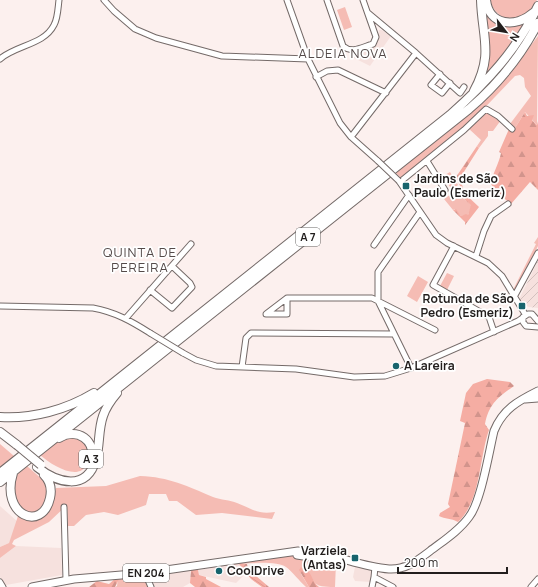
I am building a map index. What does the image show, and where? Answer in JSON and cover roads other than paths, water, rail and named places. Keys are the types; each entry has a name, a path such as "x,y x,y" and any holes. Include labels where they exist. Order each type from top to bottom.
{"highway":[{"path":"469,98 480,77 486,58 486,44 481,0"},
{"path":"486,0 492,15 505,23 522,20 537,8"},
{"name":"A 7","path":"0,473 388,165 469,98 492,76 507,58 523,34 537,8"},
{"name":"A 7","path":"0,482 15,468 469,109 499,80 531,36 538,23"},
{"path":"531,36 538,29"},
{"name":"A 7","path":"39,466 52,478 63,482 75,481 87,474 93,467 96,457 101,425 106,408 132,376"},
{"path":"0,418 38,415 84,399 110,382 113,383"},
{"path":"0,432 39,466 49,482 51,495 50,501 43,511 33,517 18,514 9,505 7,500 6,487 15,468"},
{"name":"A 3","path":"39,466 57,475 72,477 82,472 91,460 91,446 87,440 80,435 69,433 53,442 49,441"},
{"path":"0,437 15,446"}],"main road":[{"name":"EN 204","path":"32,587 66,580 149,573 298,551 314,552 375,568 395,569 411,564 468,519 476,502 496,425 507,409 519,400 538,390"},
{"path":"519,400 538,398"}],"street":[{"path":"1,58 46,37 55,24 59,0"},
{"path":"104,0 114,11 136,29 156,38 222,56 262,59 308,59"},
{"path":"288,0 316,78 340,123 351,137 399,182 436,235 488,263 502,276 524,316 524,325"},
{"path":"327,0 343,46 347,50 353,50 373,44 376,37 363,0"},
{"path":"368,13 416,53 460,93 464,87"},
{"path":"351,137 416,53"},
{"path":"316,78 327,72 338,70 386,93"},
{"path":"440,74 431,85 442,93 450,83"},
{"path":"399,182 427,161 486,109 498,116 512,129"},
{"path":"427,161 445,190"},
{"path":"374,245 409,195"},
{"path":"476,256 484,231 491,216 508,204"},
{"path":"410,368 378,301 378,272 420,212"},
{"path":"126,318 191,244"},
{"path":"454,246 433,285 490,317 494,332"},
{"path":"514,297 538,253"},
{"path":"150,290 172,308 192,287 190,283 172,266"},
{"path":"287,298 372,298 435,330"},
{"path":"0,306 93,308 106,310 126,318 184,353 210,365 242,368 296,369 354,377 385,376 410,368 494,332 524,316 532,314 536,320 531,326"},
{"path":"385,316 394,309"},
{"path":"509,325 538,327"},
{"path":"242,368 246,338 252,333 394,334"},
{"path":"64,507 66,580"},
{"path":"372,587 375,568"},
{"path":"149,573 150,585"},
{"path":"374,577 393,587"},
{"path":"531,587 538,579"},
{"path":"0,582 3,587"}],"waterway":[{"path":"249,576 265,587"}],"place":[{"name":"Jardins de São Paulo (Esmeriz)","path":"406,186"},
{"name":"Rotunda de São Pedro (Esmeriz)","path":"522,306"},
{"name":"A Lareira","path":"396,366"},
{"name":"Varziela (Antas)","path":"355,558"},
{"name":"CoolDrive","path":"219,571"}],"district":[{"name":"ALDEIA NOVA","path":"343,53"},
{"name":"QUINTA DE PEREIRA","path":"140,260"}]}
